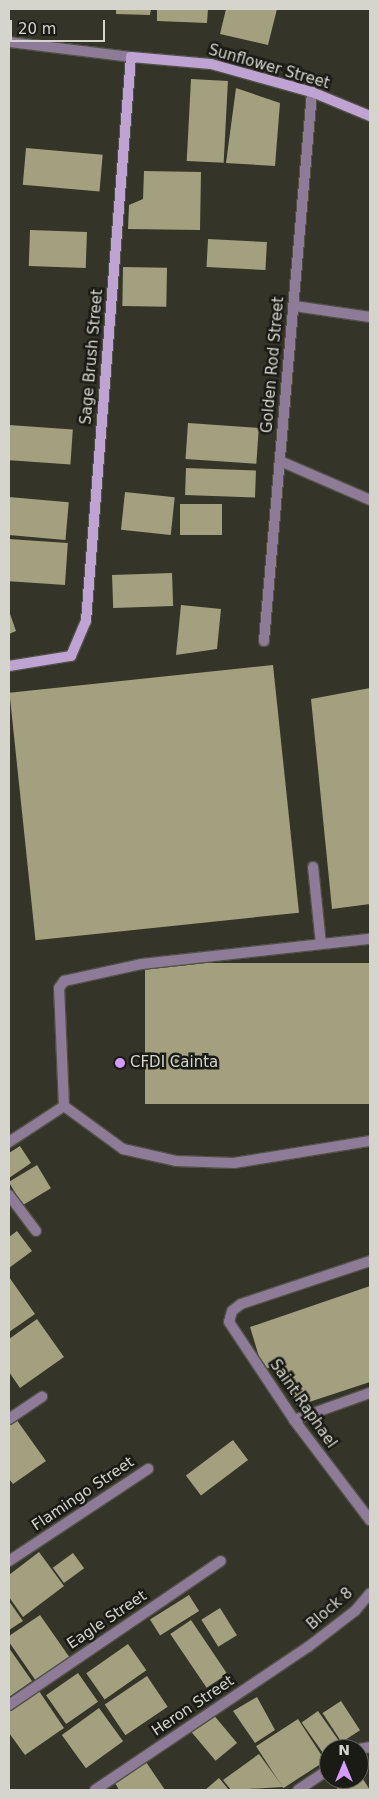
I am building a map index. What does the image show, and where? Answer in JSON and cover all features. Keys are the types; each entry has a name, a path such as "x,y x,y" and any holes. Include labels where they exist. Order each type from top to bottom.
{"street":[{"name":"Sunflower Street","path":"9,42 132,57 211,64 312,92 370,116"},
{"name":"Sage Brush Street","path":"9,666 71,656 86,622 132,57"},
{"name":"Golden Rod Street","path":"264,641 312,92"},
{"path":"294,306 370,317"},
{"path":"280,461 370,500"},
{"path":"314,867 321,944"},
{"path":"64,1106 59,988 64,980 142,964 370,939"},
{"path":"64,1106 123,1148 176,1161 234,1163 370,1141"},
{"path":"9,1142 64,1106"},
{"path":"9,1195 36,1231"},
{"name":"Saint Raphael","path":"370,1261 241,1304 232,1311 229,1322 294,1420 370,1520"},
{"path":"294,1420 370,1393"},
{"path":"9,1419 42,1397"},
{"name":"Flamingo Street","path":"9,1562 148,1469"},
{"name":"Eagle Street","path":"9,1705 221,1561"},
{"name":"Block 8","path":"308,1647 355,1611 370,1592"},
{"name":"Heron Street","path":"95,1790 308,1647"},
{"path":"298,1790 319,1775"}],"building":[{"path":"116,9 151,9 150,15 116,14"},
{"path":"157,9 208,9 207,23 157,21"},
{"path":"226,9 277,9 268,45 220,34"},
{"path":"191,79 228,81 224,163 187,161"},
{"path":"236,88 280,103 275,166 226,163"},
{"path":"26,148 103,155 99,192 23,185"},
{"path":"144,171 201,172 200,230 128,229 129,205 143,199"},
{"path":"30,230 87,232 86,268 29,266"},
{"path":"208,239 267,242 265,270 207,267"},
{"path":"123,267 167,268 166,307 122,306"},
{"path":"188,423 259,428 256,464 185,459"},
{"path":"9,425 73,429 70,464 9,460"},
{"path":"186,468 256,470 255,497 185,495"},
{"path":"125,492 175,497 171,535 121,530"},
{"path":"9,497 69,502 65,540 9,535"},
{"path":"180,504 222,504 222,535 180,535"},
{"path":"9,539 68,543 65,585 9,581"},
{"path":"172,573 173,606 113,608 112,575"},
{"path":"181,605 221,609 217,649 176,655"},
{"path":"9,611 16,631 9,634"},
{"path":"273,665 299,913 35,940 9,693"},
{"path":"370,688 370,904 332,909 311,699"},
{"path":"145,963 370,963 370,1104 145,1104"},
{"path":"20,1146 31,1163 9,1178 9,1153"},
{"path":"37,1165 51,1188 23,1205 9,1182"},
{"path":"17,1231 32,1251 9,1268 9,1237"},
{"path":"9,1277 35,1314 9,1332"},
{"path":"370,1286 370,1382 297,1406 283,1363 263,1370 250,1327"},
{"path":"37,1319 64,1357 20,1388 9,1372 9,1339"},
{"path":"16,1419 46,1461 13,1484 9,1479 9,1424"},
{"path":"233,1440 248,1460 201,1495 186,1476"},
{"path":"39,1552 64,1586 23,1617 9,1597 9,1575"},
{"path":"73,1553 84,1568 64,1583 53,1568"},
{"path":"189,1595 199,1611 160,1635 150,1619"},
{"path":"9,1601 23,1621 9,1630"},
{"path":"220,1608 237,1635 218,1647 201,1620"},
{"path":"40,1615 70,1658 36,1681 9,1642 9,1636"},
{"path":"191,1620 227,1674 207,1688 170,1634"},
{"path":"128,1644 146,1670 105,1699 86,1673"},
{"path":"9,1648 32,1681 9,1697"},
{"path":"78,1673 98,1702 66,1724 46,1695"},
{"path":"147,1676 168,1707 125,1735 105,1705"},
{"path":"39,1691 64,1728 25,1755 9,1733 9,1712"},
{"path":"257,1697 275,1730 255,1743 233,1711"},
{"path":"341,1701 360,1730 347,1739 339,1739 323,1713"},
{"path":"99,1708 123,1741 86,1768 62,1735"},
{"path":"318,1711 338,1739 319,1739 319,1747 302,1722"},
{"path":"212,1713 237,1743 216,1761 191,1731"},
{"path":"298,1719 319,1751 319,1765 283,1788 256,1746"},
{"path":"259,1754 283,1787 231,1790 223,1780"},
{"path":"146,1762 165,1790 119,1790 115,1783"},
{"path":"219,1778 229,1790 205,1790"},
{"path":"369,1788 370,1790 335,1790"}],"place":[{"name":"CFDI Cainta","path":"120,1063"}]}
